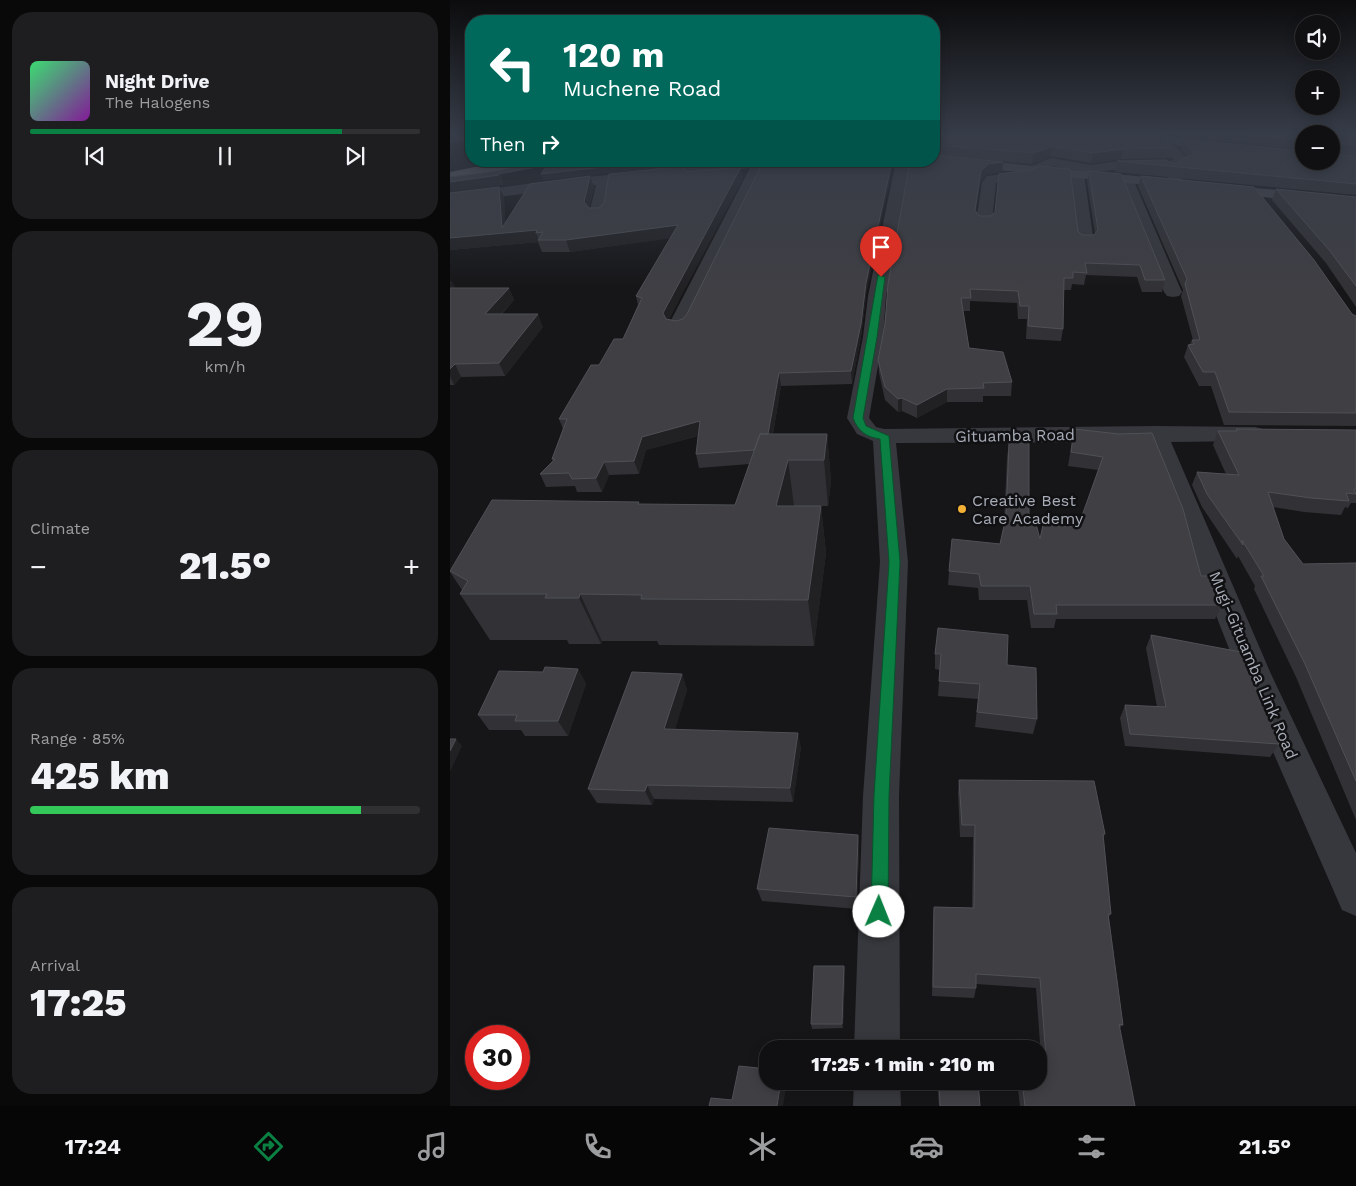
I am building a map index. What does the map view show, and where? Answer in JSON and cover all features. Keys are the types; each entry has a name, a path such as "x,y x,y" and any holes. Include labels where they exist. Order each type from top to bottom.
{"main road":[{"path":"1207,187 1355,203"}],"street":[{"path":"450,199 553,186"},
{"path":"598,214 603,186"},
{"path":"678,326 748,186"},
{"name":"Gituamba Road","path":"898,186 877,296 873,337 858,418 861,428 874,435 884,436 1276,434"},
{"path":"984,222 989,186"},
{"path":"1078,186 1086,242"},
{"path":"1129,186 1173,292"},
{"path":"1256,193 1270,208"},
{"name":"Mugi-Gituamba Link Road","path":"1156,434 1255,674 1356,896"},
{"path":"877,1040 881,796 894,562 884,436"},
{"path":"877,1090 877,1106"}],"building":[{"path":"529,186 588,186 584,202 589,208 599,208 604,203 607,186 731,186 663,313 666,319 676,321 683,319 751,186 887,186 866,283 861,324 851,371 779,373 768,434 760,434 754,450 696,454 700,421 642,437 634,461 604,462 596,478 572,479 569,473 540,474 555,459 552,459 567,419 559,419 591,365 599,365 614,339 623,339 642,298 636,296 678,225 566,240 538,240 543,232 536,233 537,230 450,238 450,193 499,187 502,228"},
{"path":"906,186 979,186 975,210 979,216 991,216 995,212 998,186 1072,186 1078,231 1082,235 1094,235 1098,230 1091,186 1126,186 1165,280 1145,280 1140,265 1085,263 1087,273 1073,272 1073,278 1064,278 1063,329 1028,326 1029,306 1020,306 1018,291 970,289 971,298 961,298 969,348 1003,352 1012,382 983,383 984,388 947,389 917,405 902,398 898,399 885,387 878,360 885,324 888,284"},
{"path":"1145,186 1254,187 1314,260 1352,314 1356,316 1356,413 1229,412 1215,372 1203,372 1188,345 1194,344 1192,340 1200,340 1185,284 1187,279"},
{"path":"1276,189 1356,197 1356,286 1330,251"},
{"path":"450,288 509,288 485,314 538,314 499,363 455,364 450,369"},
{"path":"1074,429 1119,434 1152,433 1183,509 1201,576 1210,576 1222,605 1056,605 1057,614 1034,614 1030,586 981,586 979,574 949,571 952,539 1000,544 1006,517 1009,443 1029,443 1029,523 1036,524 1040,539 1043,525 1078,527 1103,457 1071,452"},
{"path":"1236,429 1356,430 1356,489 1354,489 1356,494 1346,493 1349,501 1268,492 1284,539 1303,564 1356,563 1356,781 1305,664 1261,576 1264,576 1242,540 1243,545 1207,494 1197,472 1239,475 1218,431 1237,431"},
{"path":"760,434 827,434 824,460 788,460 776,506 821,506 808,600 641,599 642,595 580,594 579,598 545,598 547,594 460,594 468,581 450,571 492,500 735,505"},
{"path":"938,628 1008,635 1007,665 1036,668 1037,719 977,712 980,684 939,681 941,654 935,654"},
{"path":"1151,635 1241,652 1258,694 1273,724 1279,744 1130,734 1125,705 1166,707"},
{"path":"545,667 578,669 558,721 515,721 517,715 478,715 499,671 543,672"},
{"path":"632,672 682,674 664,729 798,733 790,788 647,785 645,791 588,789"},
{"path":"450,739 456,739 450,751"},
{"path":"959,780 1094,781 1105,834 1103,834 1111,914 1108,914 1123,1025 1119,1024 1135,1106 1025,1106 1023,1090 1047,1090 1047,1040 1045,1040 1040,978 976,974 976,988 933,987 934,907 974,908 975,825 962,825"},
{"path":"769,828 858,835 856,897 757,889"},
{"path":"814,966 844,966 842,1024 811,1024"},
{"path":"739,1066 759,1068 759,1090 780,1090 777,1106 709,1106 711,1098 732,1100"},
{"path":"939,1090 979,1090 980,1106 940,1106"}],"place":[{"name":"Creative Best Care Academy","path":"962,509"}],"route":[{"path":"879,912 881,796 894,562 884,436 874,435 861,428 858,418 873,337 881,277"}]}
